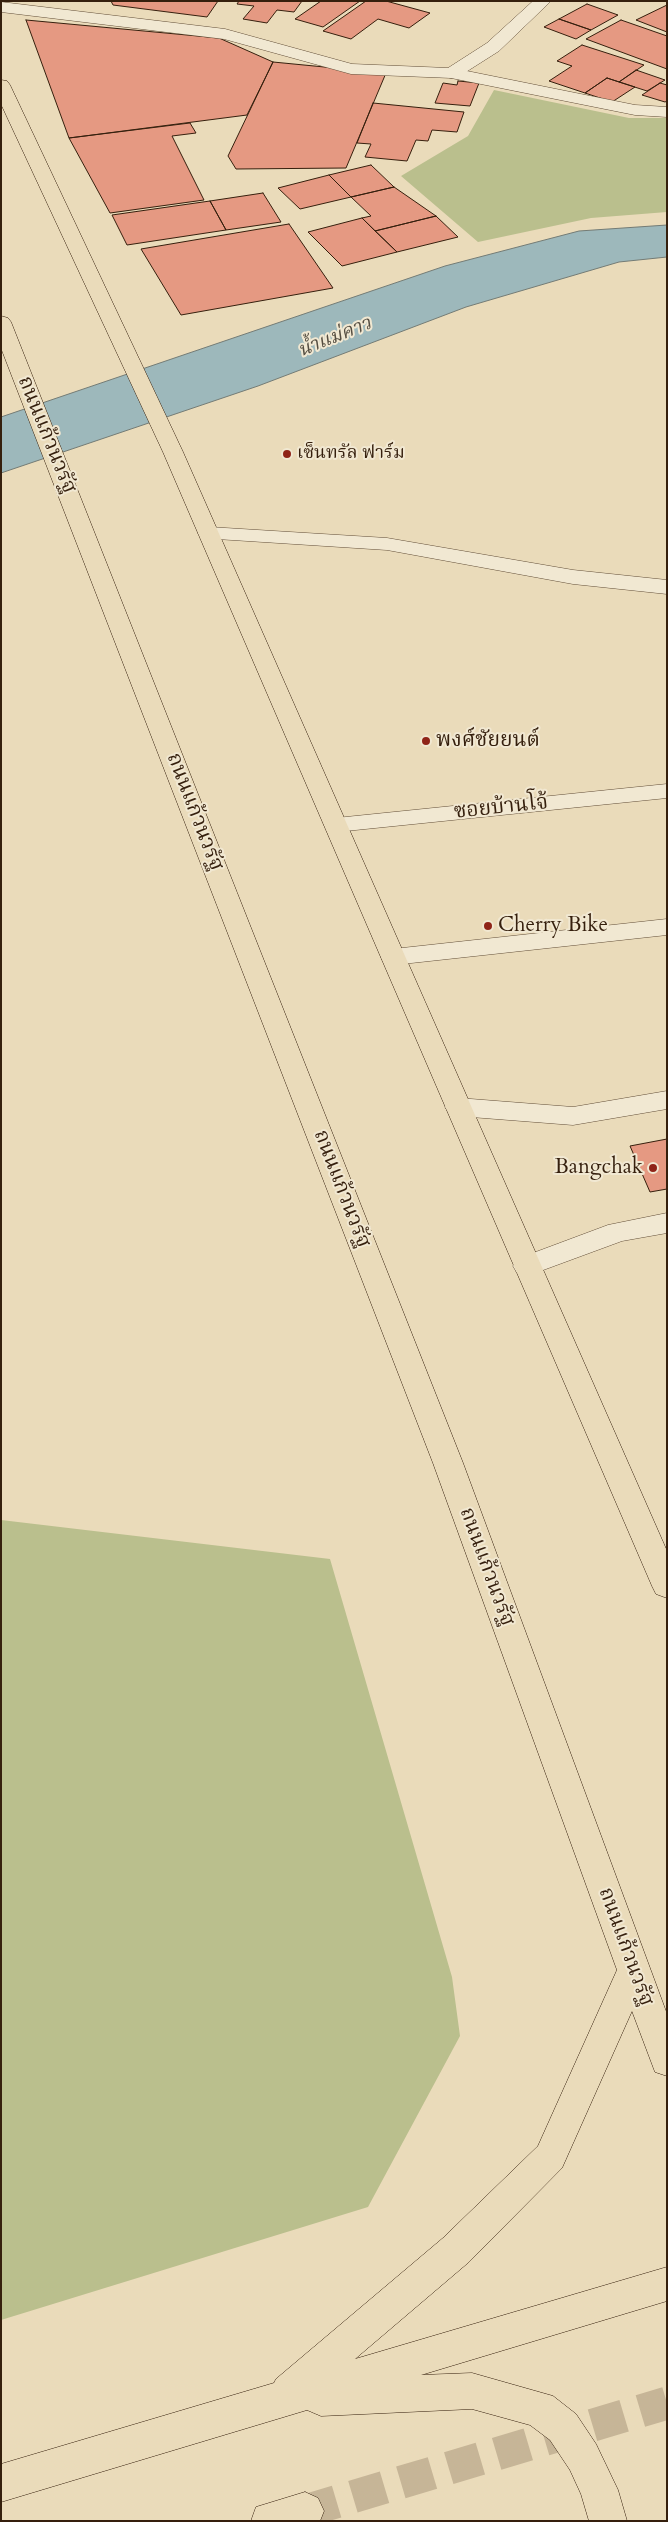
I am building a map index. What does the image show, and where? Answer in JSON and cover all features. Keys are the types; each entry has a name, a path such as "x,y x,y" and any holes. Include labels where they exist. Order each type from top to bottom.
{"main road":[{"path":"1,85 209,533 667,1586"},
{"name":"ถนนแก้วนวรัฐ","path":"1,322 448,1462 667,2061"},
{"path":"280,2400 456,2250 550,2157 634,1971"},
{"path":"1,2483 667,2284"},
{"path":"280,2400 472,2391 540,2409 563,2427 583,2457 599,2490 608,2521"},
{"path":"270,2521 305,2511"}],"street":[{"path":"452,73 493,47 544,1"},
{"path":"1,7 225,34 351,68 452,73 635,110 667,112"},
{"path":"209,533 387,544 573,577 667,587"},
{"name":"ซอยบ้านโจ้","path":"336,825 667,791"},
{"path":"393,957 667,927"},
{"path":"458,1107 573,1116 667,1100"},
{"path":"527,1266 618,1232 667,1223"}],"green space":[{"path":"494,90 629,118 667,118 667,212 591,218 478,242 401,176 468,136"},
{"path":"1,1520 330,1559 452,1977 460,2036 368,2207 1,2320"}],"water":[{"name":"น้ำแม่คาว","path":"667,225 667,257 619,262 466,307 258,386 1,473 1,417 445,266 579,231"}],"building":[{"path":"111,1 218,1 207,17 113,5"},
{"path":"239,1 302,1 294,12 277,10 267,23 243,19 254,6 237,4"},
{"path":"321,1 360,1 323,27 295,19"},
{"path":"366,1 386,1 430,13 409,28 378,19 351,39 323,31"},
{"path":"587,4 618,15 591,30 559,19"},
{"path":"667,5 667,32 636,20"},
{"path":"559,19 591,30 576,39 544,27"},
{"path":"26,20 219,38 273,62 247,115 69,138"},
{"path":"621,20 667,36 667,69 586,39"},
{"path":"582,45 644,65 619,82 607,78 585,93 549,81 572,66 557,61"},
{"path":"273,62 386,73 346,168 236,169 228,156"},
{"path":"636,70 665,80 647,91 619,82"},
{"path":"607,78 635,87 612,102 585,93"},
{"path":"458,81 479,83 470,106 435,103 443,83 457,85"},
{"path":"660,83 667,85 667,101 642,95"},
{"path":"373,103 464,112 457,132 432,130 428,141 416,140 407,161 365,157 371,144 357,143"},
{"path":"190,123 196,133 172,136 204,200 110,213 69,138"},
{"path":"371,165 394,187 351,197 329,175"},
{"path":"329,175 351,197 300,209 278,188"},
{"path":"394,187 436,216 375,231 362,218 371,216 351,197"},
{"path":"263,193 281,222 226,230 210,201"},
{"path":"210,201 226,230 127,245 112,215"},
{"path":"436,216 458,237 397,252 375,231"},
{"path":"362,218 397,252 342,266 308,232"},
{"path":"289,224 333,288 181,315 141,249"},
{"name":"Bangchak","path":"667,1139 667,1189 650,1192 630,1146"}],"tunnel":[{"path":"305,2511 667,2403"}],"place":[{"name":"เซ็นทรัล ฟาร์ม","path":"287,454"},
{"name":"พงศ์ชัยยนต์","path":"426,741"},
{"name":"Cherry Bike","path":"488,926"},
{"name":"Bangchak","path":"653,1168"}]}
